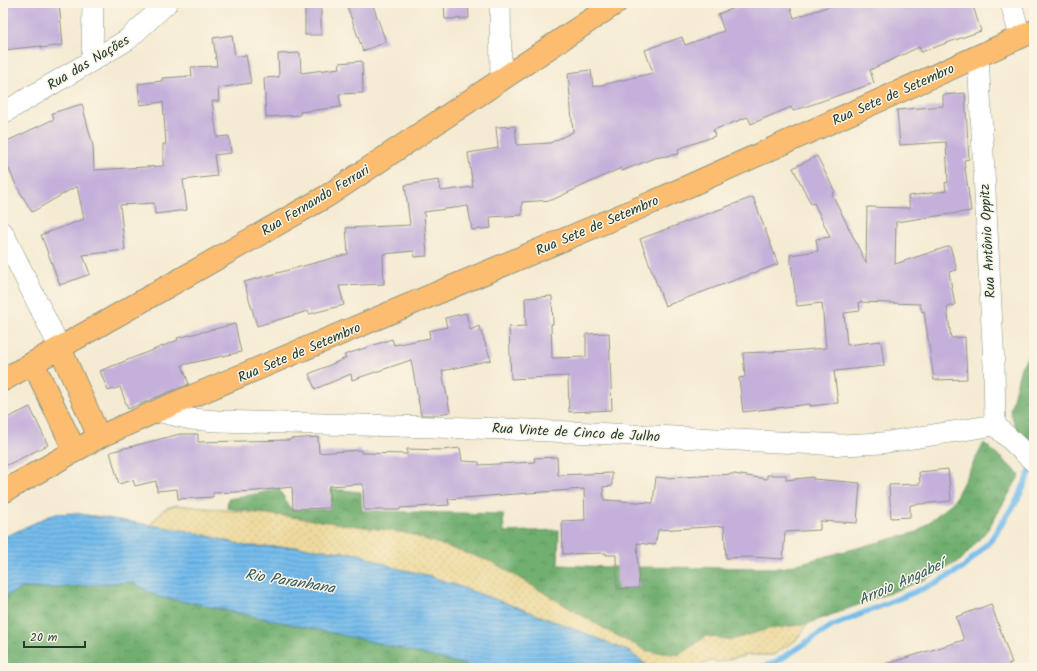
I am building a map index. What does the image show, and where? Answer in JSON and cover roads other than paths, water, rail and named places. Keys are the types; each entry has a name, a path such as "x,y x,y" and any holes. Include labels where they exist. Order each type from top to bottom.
{"main road":[{"name":"Rua Fernando Ferrari","path":"3,380 327,196 616,3"},
{"name":"Rua Sete de Setembro","path":"3,492 99,437 157,411 652,202 1027,34"},
{"path":"60,348 99,437"},
{"path":"33,363 75,451"},
{"path":"43,385 70,371"}],"street":[{"path":"92,61 93,3"},
{"name":"Rua das Nações","path":"3,113 127,40 167,3"},
{"path":"500,3 501,80"},
{"path":"1011,3 1027,34"},
{"name":"Rua Antônio Oppitz","path":"978,56 994,365 995,425"},
{"path":"3,233 60,348"},
{"name":"Rua Vinte de Cinco de Julho","path":"157,411 191,419 217,421 508,428 842,445 882,443 995,425"},
{"path":"995,425 1034,462"}],"water":[{"name":"Rio Paranhana","path":"75,513 193,532 246,546 298,547 359,554 395,568 427,575 587,634 630,652 650,668 472,668 369,641 159,597 131,582 41,589 22,588 3,598 3,536 9,535 53,514"}],"waterway":[{"name":"Arroio Angabeí","path":"757,668 773,664 832,626 934,584 963,568 991,540 1018,499 1033,465"}]}
